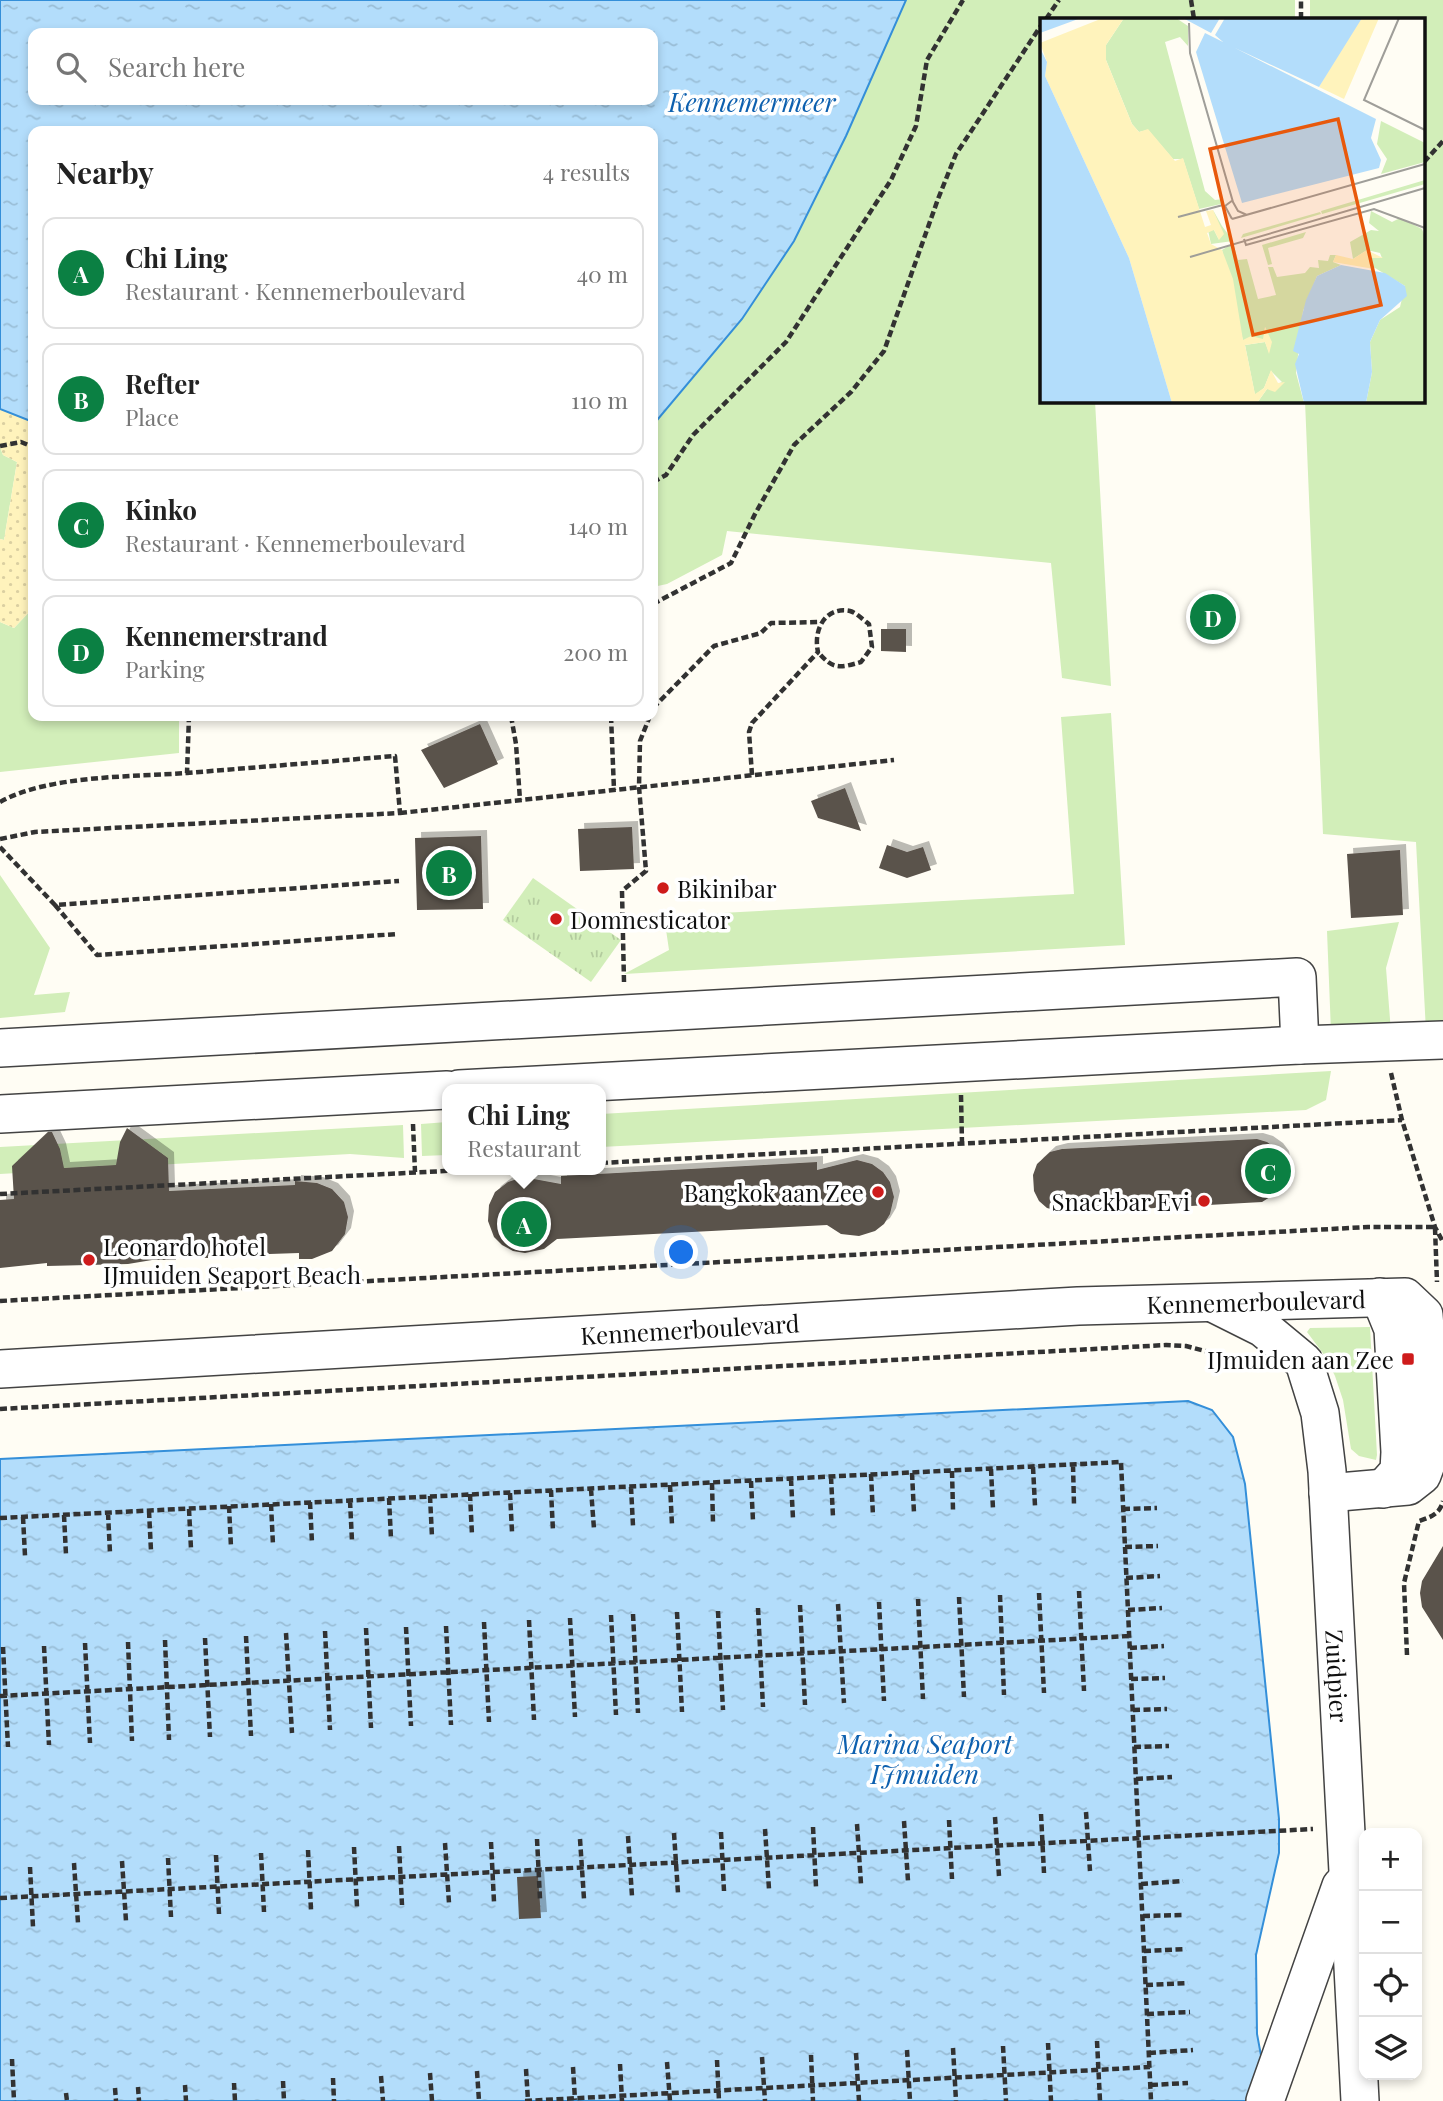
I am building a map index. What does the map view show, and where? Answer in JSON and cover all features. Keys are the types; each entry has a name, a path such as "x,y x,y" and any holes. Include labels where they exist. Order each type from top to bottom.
{"street":[{"path":"0,1048 1297,977 1300,1045"},
{"path":"555,1084 1443,1040"},
{"path":"0,1114 442,1090"},
{"name":"Kennemerboulevard","path":"0,1369 1078,1306 1405,1297 1424,1315 1430,1453 1422,1475 1408,1486 1328,1493"},
{"name":"Zuidpier","path":"1212,1303 1264,1328 1304,1362 1320,1413 1328,1493 1360,2101"},
{"path":"1265,2101 1347,1868"}],"path":[{"path":"658,479 666,475 693,435 786,342 891,180 916,126 927,60 963,0"},
{"path":"1047,18 1059,0"},
{"path":"1191,0 1194,18"},
{"path":"1301,0 1301,18"},
{"path":"658,601 731,563 794,445 850,392 884,351 956,154 1040,27"},
{"path":"1426,160 1443,141"},
{"path":"0,446 21,442 28,445"},
{"path":"658,703 714,646 761,633 771,623 820,622 837,611 853,611 869,624 872,647 861,662 841,668 828,663 818,652 815,639 820,622"},
{"path":"752,775 749,732 752,723 818,652"},
{"path":"187,773 189,721"},
{"path":"512,721 520,800"},
{"path":"611,721 614,790"},
{"path":"626,1014 622,891 646,871 639,787 640,741 648,721"},
{"path":"0,802 12,795 65,782 395,755 400,813"},
{"path":"0,839 35,832 400,813 894,760"},
{"path":"0,847 55,905 97,955 397,934"},
{"path":"55,905 400,881"},
{"path":"1384,1043 1402,1120 1435,1227 1443,1242"},
{"path":"961,1100 962,1144"},
{"path":"606,1163 1402,1120"},
{"path":"413,1128 415,1172"},
{"path":"0,1194 442,1171"},
{"path":"0,1301 1368,1227 1435,1227"},
{"path":"0,1409 1166,1345 1186,1346 1247,1362 1275,1338"},
{"path":"0,1518 1121,1462 1152,2101"},
{"path":"1073,1465 1074,1505"},
{"path":"1033,1467 1035,1506"},
{"path":"991,1469 993,1509"},
{"path":"952,1471 953,1510"},
{"path":"912,1473 914,1513"},
{"path":"871,1475 873,1516"},
{"path":"831,1477 833,1517"},
{"path":"792,1479 793,1519"},
{"path":"751,1480 753,1521"},
{"path":"712,1483 713,1523"},
{"path":"670,1485 672,1525"},
{"path":"631,1487 633,1526"},
{"path":"591,1489 594,1529"},
{"path":"551,1490 553,1531"},
{"path":"510,1493 512,1532"},
{"path":"470,1494 472,1535"},
{"path":"430,1496 432,1537"},
{"path":"389,1499 391,1539"},
{"path":"350,1500 352,1541"},
{"path":"1407,1655 1404,1583 1419,1521 1433,1517 1441,1508 1443,1500"},
{"path":"310,1502 312,1543"},
{"path":"271,1504 272,1545"},
{"path":"229,1506 231,1547"},
{"path":"1123,1509 1157,1507"},
{"path":"188,1509 191,1549"},
{"path":"149,1511 151,1551"},
{"path":"108,1513 110,1553"},
{"path":"64,1515 66,1555"},
{"path":"23,1517 24,1556"},
{"path":"1125,1547 1158,1546"},
{"path":"1126,1578 1160,1577"},
{"path":"1079,1591 1084,1691"},
{"path":"1039,1593 1044,1693"},
{"path":"1000,1595 1004,1695"},
{"path":"959,1597 964,1697"},
{"path":"918,1599 923,1699"},
{"path":"879,1602 884,1701"},
{"path":"838,1604 844,1703"},
{"path":"800,1605 805,1705"},
{"path":"758,1608 763,1707"},
{"path":"1128,1610 1163,1608"},
{"path":"718,1611 723,1710"},
{"path":"677,1612 682,1712"},
{"path":"633,1614 638,1713"},
{"path":"611,1615 616,1715"},
{"path":"570,1618 575,1717"},
{"path":"529,1620 534,1720"},
{"path":"484,1622 489,1722"},
{"path":"446,1626 451,1725"},
{"path":"406,1627 411,1726"},
{"path":"366,1628 371,1728"},
{"path":"325,1631 330,1730"},
{"path":"286,1633 292,1732"},
{"path":"246,1636 251,1736"},
{"path":"3,1696 1129,1636"},
{"path":"205,1638 210,1737"},
{"path":"165,1640 169,1740"},
{"path":"128,1642 132,1741"},
{"path":"85,1643 90,1743"},
{"path":"44,1646 50,1745"},
{"path":"1129,1648 1164,1646"},
{"path":"3,1647 3,1696 8,1747"},
{"path":"1131,1679 1165,1678"},
{"path":"1133,1710 1167,1709"},
{"path":"1134,1747 1169,1746"},
{"path":"1136,1779 1172,1777"},
{"path":"1086,1812 1090,1871"},
{"path":"1041,1814 1044,1873"},
{"path":"995,1817 999,1877"},
{"path":"949,1820 952,1879"},
{"path":"904,1821 908,1881"},
{"path":"857,1824 861,1884"},
{"path":"813,1827 816,1887"},
{"path":"0,1898 1322,1828"},
{"path":"765,1829 769,1889"},
{"path":"721,1832 724,1891"},
{"path":"674,1833 678,1893"},
{"path":"628,1836 632,1896"},
{"path":"537,1839 540,1899"},
{"path":"580,1839 584,1899"},
{"path":"491,1842 494,1902"},
{"path":"445,1843 449,1903"},
{"path":"398,1846 402,1906"},
{"path":"354,1847 358,1907"},
{"path":"308,1850 311,1910"},
{"path":"261,1853 264,1912"},
{"path":"216,1855 219,1914"},
{"path":"168,1858 172,1917"},
{"path":"122,1861 125,1921"},
{"path":"74,1863 78,1923"},
{"path":"30,1867 33,1927"},
{"path":"1141,1884 1183,1881"},
{"path":"1143,1916 1185,1914"},
{"path":"1144,1951 1186,1949"},
{"path":"1146,1985 1188,1983"},
{"path":"1147,2014 1190,2012"},
{"path":"1097,2041 1100,2101"},
{"path":"1048,2043 1051,2101"},
{"path":"1003,2046 1006,2101"},
{"path":"953,2048 956,2101"},
{"path":"907,2050 909,2101"},
{"path":"1149,2053 1193,2050"},
{"path":"856,2053 859,2101"},
{"path":"811,2055 813,2101"},
{"path":"762,2057 765,2101"},
{"path":"12,2059 14,2101"},
{"path":"717,2060 719,2101"},
{"path":"667,2062 670,2101"},
{"path":"620,2064 622,2098"},
{"path":"573,2067 575,2100"},
{"path":"526,2068 527,2101 622,2098 669,2093 1150,2067"},
{"path":"477,2071 479,2101"},
{"path":"430,2073 432,2101"},
{"path":"382,2076 383,2101"},
{"path":"332,2078 334,2101"},
{"path":"283,2081 284,2101"},
{"path":"234,2083 235,2101"},
{"path":"1151,2085 1188,2084"},
{"path":"185,2085 186,2101"},
{"path":"138,2087 139,2101"},
{"path":"115,2088 116,2101"},
{"path":"66,2093 67,2101"}],"green space":[{"path":"906,0 1295,0 1295,18 1040,18 1040,402 1095,402 1111,686 1062,678 1051,563 727,531 722,555 667,584 658,586 658,419 742,319 794,241 846,136"},
{"path":"1310,0 1443,0 1443,1031 1426,1031 1416,842 1323,834 1305,402 1426,402 1426,18 1310,18"},
{"path":"0,447 3,455 17,462 4,540 0,539"},
{"path":"28,613 28,721 179,721 179,753 0,772 0,622 14,628"},
{"path":"1111,713 1125,945 624,974 669,950 664,916 1074,894 1061,717"},
{"path":"0,875 50,948 34,995 70,992 65,1012 0,1018"},
{"path":"533,878 621,940 591,982 503,920"},
{"path":"1399,922 1386,968 1391,1032 1331,1032 1327,931"},
{"path":"1331,1071 1326,1100 1306,1110 606,1147 606,1114"},
{"path":"442,1122 442,1155 422,1156 421,1124"},
{"path":"403,1125 404,1158 350,1154 0,1174 0,1147"},
{"path":"1370,1327 1376,1460 1359,1456 1351,1449 1343,1400 1335,1376 1325,1356 1307,1332 1310,1328"}],"sand":[{"path":"0,409 28,420 28,613 14,628 0,622 0,539 4,540 17,462 3,455 0,447"}],"water":[{"name":"Kennemermeer","path":"0,0 906,0 846,136 794,241 742,319 658,419 658,126 28,126 28,420 0,409"},
{"name":"Marina Seaport IJmuiden","path":"1188,1401 1212,1410 1233,1437 1245,1484 1279,1819 1279,1853 1256,1955 1257,2034 1265,2077 1277,2101 0,2101 0,1459"}],"building":[{"path":"881,629 906,629 906,652 881,651"},
{"path":"480,724 498,764 444,788 421,750"},
{"path":"845,788 861,831 818,818 811,801"},
{"path":"632,827 634,869 580,871 578,829"},
{"path":"481,836 483,909 417,910 415,838"},
{"path":"887,845 907,852 923,847 931,870 907,878 879,868"},
{"path":"1400,850 1403,915 1351,918 1347,854"},
{"path":"127,1128 168,1158 169,1191 295,1185 295,1181 317,1183 332,1189 344,1202 348,1217 345,1234 332,1251 312,1259 299,1259 299,1253 176,1257 176,1260 128,1264 47,1266 47,1263 0,1268 0,1200 14,1199 12,1166 48,1132 52,1132 60,1149 64,1168 116,1165 120,1142"},
{"path":"1257,1139 1277,1149 1283,1157 1286,1172 1283,1186 1262,1202 1066,1213 1047,1208 1039,1201 1034,1191 1033,1175 1037,1164 1050,1152 1062,1149"},
{"path":"857,1160 872,1164 883,1172 890,1182 894,1197 890,1214 884,1224 875,1231 859,1236 841,1234 827,1225 557,1239 544,1249 525,1253 502,1245 494,1237 488,1221 489,1205 495,1192 508,1182 523,1177 561,1184 561,1176 817,1162 817,1170"},
{"path":"1443,1546 1443,1640 1422,1607 1420,1593 1422,1581"},
{"path":"538,1876 541,1918 519,1919 517,1877"}],"place":[{"name":"Kennemerstrand","path":"1213,617"},
{"name":"Refter","path":"449,873"},
{"name":"Bikinibar","path":"663,888"},
{"name":"Domnesticator","path":"556,919"},
{"name":"Kinko","path":"1268,1171"},
{"name":"Bangkok aan Zee","path":"878,1192"},
{"name":"Snackbar Evi","path":"1204,1201"},
{"name":"Chi Ling","path":"524,1224"},
{"name":"Leonardo hotel IJmuiden Seaport Beach","path":"89,1260"},
{"name":"IJmuiden aan Zee","path":"1408,1359"}]}
